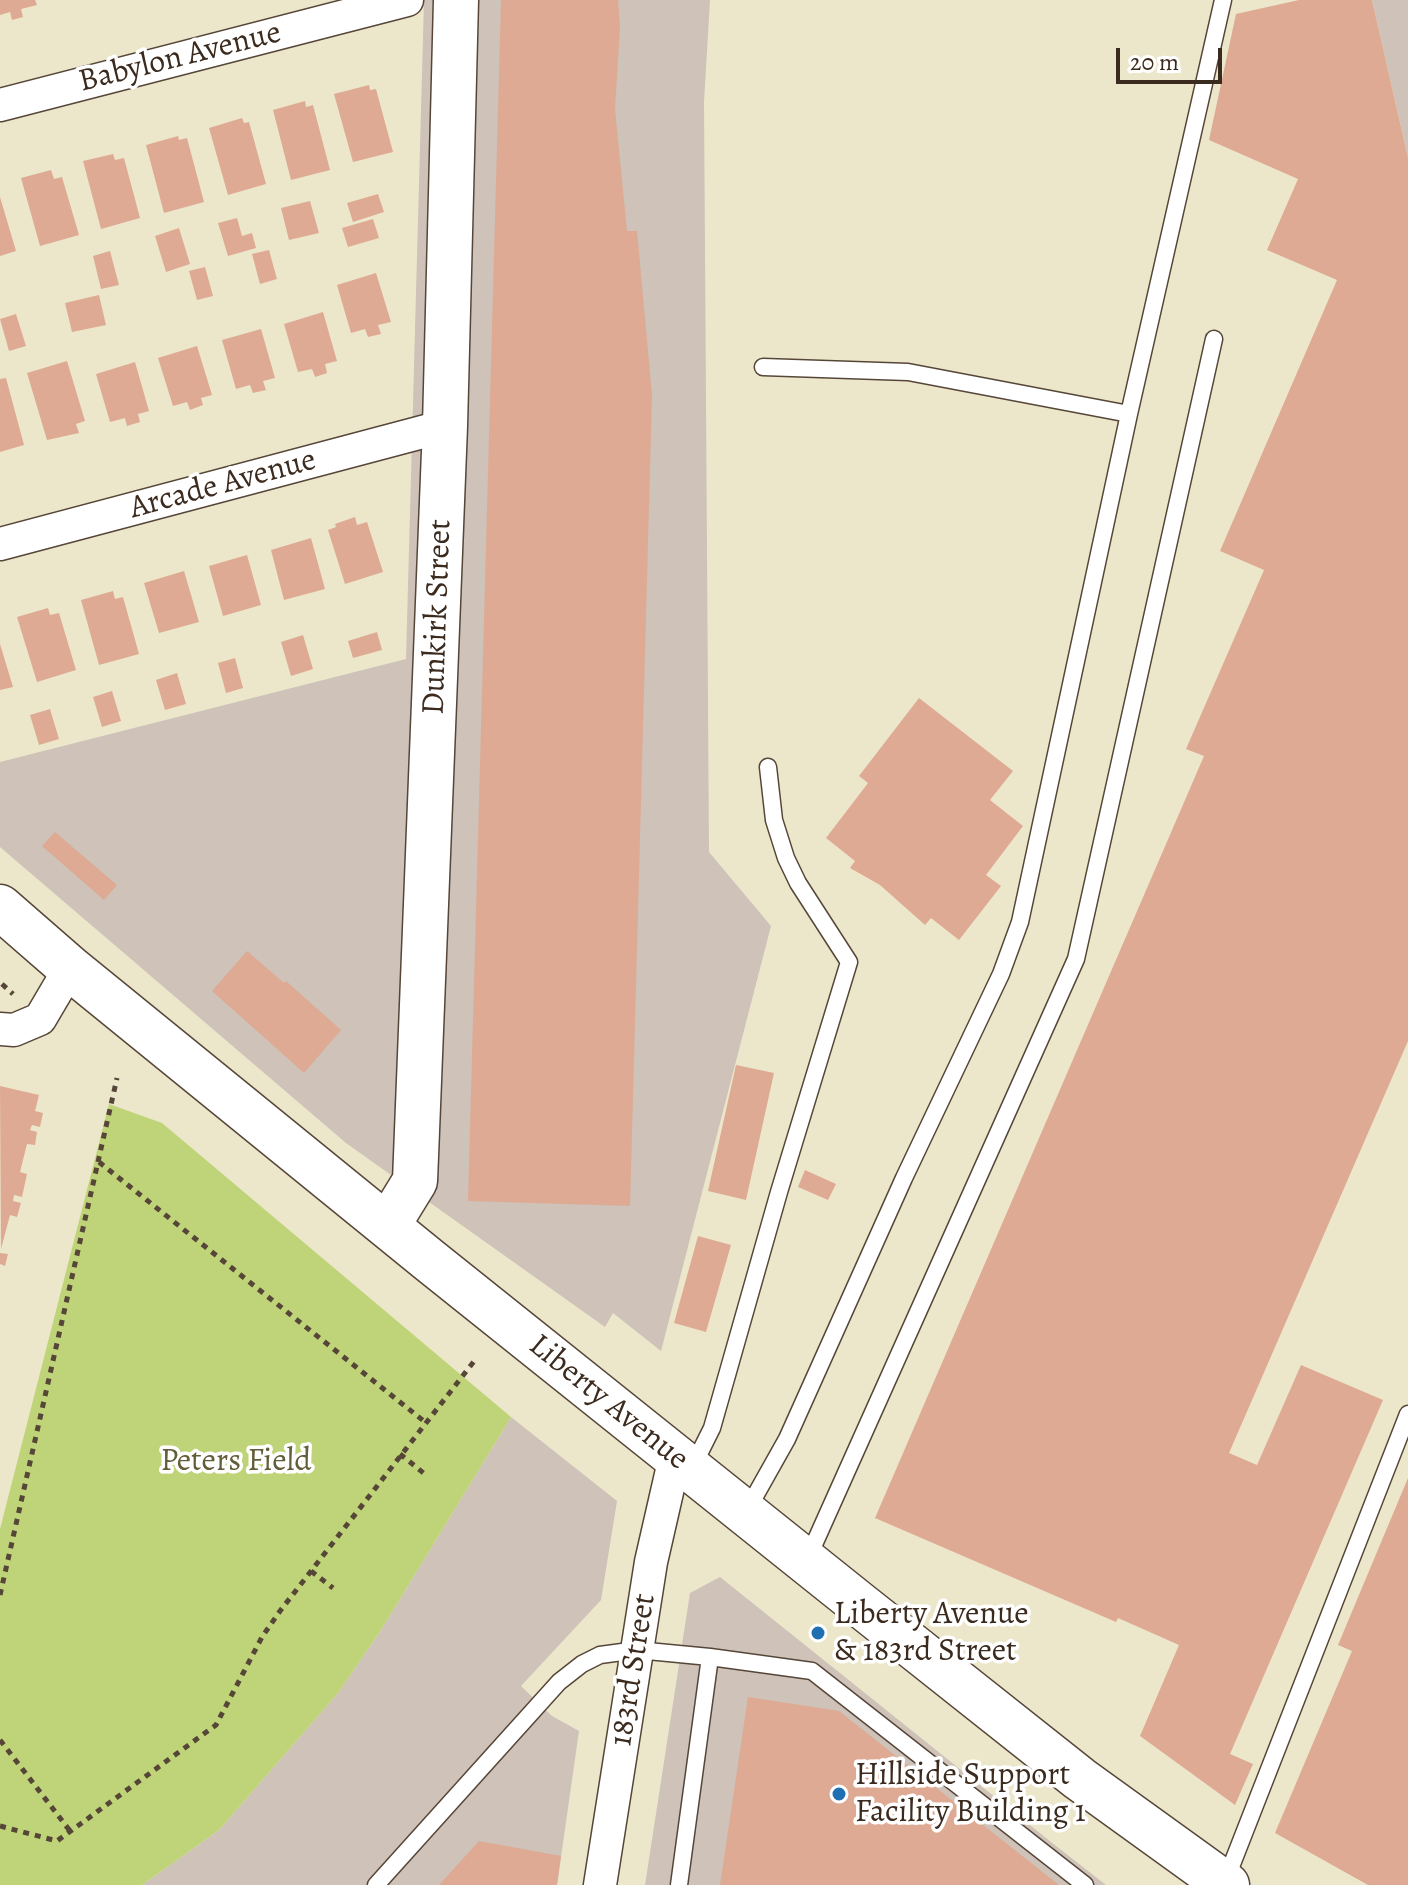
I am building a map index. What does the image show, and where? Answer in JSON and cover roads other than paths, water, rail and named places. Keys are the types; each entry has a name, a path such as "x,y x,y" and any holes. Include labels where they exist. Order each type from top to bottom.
{"main road":[{"name":"Dunkirk Street","path":"388,1225 415,1181 445,426 456,0"},
{"name":"Liberty Avenue","path":"4,919 70,968 1080,1779 1226,1884"}],"street":[{"name":"Babylon Avenue","path":"0,105 407,0"},
{"name":"Arcade Avenue","path":"0,544 445,426"},
{"path":"0,1029 14,1030 40,1019 70,968"},
{"name":"183rd Street","path":"600,1885 651,1562 683,1463"}],"lane":[{"path":"745,1513 787,1439 1012,947 1223,0"},
{"path":"806,1561 1076,959 1214,339"},
{"path":"763,367 908,372 1129,414"},
{"path":"683,1463 712,1428 849,962 798,883 786,858 774,820 768,767"},
{"path":"1226,1884 1408,1414"},
{"path":"376,1885 559,1682 600,1655 637,1650 812,1671 1085,1885"},
{"path":"679,1885 710,1657"}],"place":[{"name":"Liberty Avenue & 183rd Street","path":"818,1633"},
{"name":"Hillside Support Facility Building 1","path":"839,1794"}],"park label":[{"name":"Peters Field","path":"236,1462"}]}
